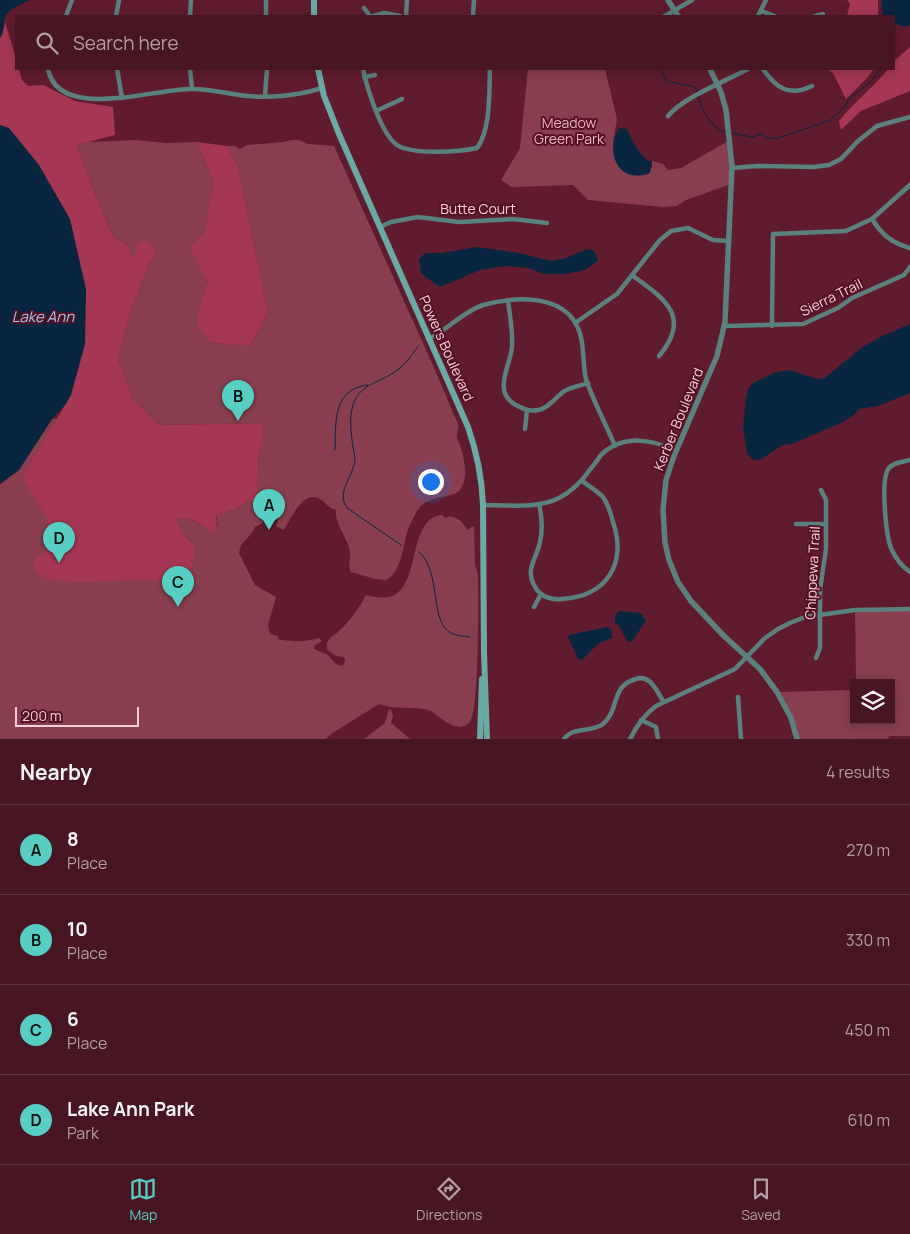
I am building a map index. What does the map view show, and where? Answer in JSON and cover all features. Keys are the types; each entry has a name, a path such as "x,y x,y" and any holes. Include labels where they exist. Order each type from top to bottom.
{"main road":[{"path":"314,0 314,15"},
{"name":"Powers Boulevard","path":"318,70 322,88 363,191 380,226 472,440 480,472 483,505 484,653 487,739"},
{"name":"Powers Boulevard","path":"480,739 484,653"}],"street":[{"path":"66,15 72,0"},
{"path":"116,15 119,0"},
{"path":"190,0 190,15"},
{"path":"266,0 266,15"},
{"path":"406,15 407,0"},
{"path":"473,15 474,0"},
{"path":"668,0 676,13 692,0"},
{"path":"759,15 766,0"},
{"path":"364,8 371,15"},
{"path":"761,11 772,15"},
{"path":"376,15 384,13 395,15"},
{"path":"819,15 823,14"},
{"path":"48,70 50,78 60,89 68,93 100,99 122,98 192,88 242,96 306,93 322,88"},
{"path":"118,70 122,98"},
{"path":"190,70 192,88"},
{"path":"265,96 267,70"},
{"path":"363,70 364,78 376,111 393,142 400,147 412,150 444,151 477,148 483,141 490,70"},
{"name":"Kerber Boulevard","path":"711,70 718,84 726,110 732,168 724,326 717,356 676,451 666,480 663,510 665,542 669,560 678,582 691,601 723,635 760,669 777,692 791,718 797,739"},
{"path":"668,116 673,110 690,99 746,70"},
{"path":"764,70 777,86 784,90 799,91 812,86"},
{"path":"364,78 375,75"},
{"path":"376,111 402,99"},
{"path":"732,168 758,166 814,167 829,165 841,159 858,141 877,126 910,117"},
{"path":"772,326 773,234 846,231 872,219 910,186"},
{"name":"Butte Court","path":"380,226 418,217 459,222 513,218 547,223"},
{"path":"872,219 878,230 886,238 896,244 910,248"},
{"path":"575,323 617,294 660,240 671,231 688,228 713,240 729,241"},
{"name":"Sierra Trail","path":"724,326 803,324 815,320 852,298 904,274 910,267"},
{"path":"633,276 659,295 670,307 673,315 674,328 672,339 659,356"},
{"path":"428,339 444,331 466,313 483,306 508,301 530,300 550,303 570,316 578,326 588,384 615,446"},
{"path":"508,301 512,348 503,382 503,392 508,399 527,410 540,410 563,392 588,384"},
{"path":"525,429 527,410"},
{"path":"483,505 539,504 558,499 582,481 601,455 615,446 637,440 658,443 676,451"},
{"path":"910,460 898,462 890,467 885,473 884,486 887,534 890,547 900,565 910,572"},
{"path":"539,504 542,517 542,535 530,571 534,586 541,594 550,599 578,596 594,591 605,582 612,572 617,559 618,546 615,526 604,498 582,481"},
{"name":"Chippewa Trail","path":"816,658 820,648 820,590 826,549 826,500 821,490"},
{"path":"796,524 826,524"},
{"path":"534,607 541,594"},
{"path":"630,739 646,714 663,701 735,669 765,638 778,629 805,617 820,614 855,610 910,609"},
{"path":"564,739 568,734 598,727 604,723 612,712 620,688 637,678 648,680 663,701"},
{"path":"738,697 741,739"},
{"path":"641,720 656,726 658,739"}],"green space":[{"name":"Meadow Green Park","path":"528,70 605,70 617,119 613,142 652,168 652,161 663,164 668,170 681,168 730,140 731,184 686,200 677,206 663,207 588,200 573,185 512,187 501,180 520,148"},
{"path":"136,140 166,143 197,142 214,183 210,198 201,266 208,284 199,306 210,342 236,345 251,345 268,312 238,167 227,146 235,146 240,149 247,145 299,140 308,144 334,146 458,424 457,438 465,466 464,482 459,491 428,501 417,511 408,530 398,566 391,577 386,580 351,572 349,567 349,547 337,520 336,510 314,497 308,498 298,507 284,530 276,526 283,502 281,501 261,524 255,527 241,545 239,553 255,585 276,597 268,625 270,634 278,636 278,639 288,641 304,641 319,638 322,641 314,646 314,649 328,655 336,664 342,666 345,662 344,657 336,656 327,650 327,643 350,619 366,595 389,597 399,592 406,582 411,569 423,528 431,519 442,515 445,518 452,517 458,519 467,530 474,526 475,564 478,575 478,654 473,715 469,723 458,727 428,710 391,707 379,704 326,739 0,739 0,484 19,470 52,419 117,418 118,546 194,545 183,534 176,519 194,521 210,531 218,526 216,515 236,509 247,501 255,501 257,495 259,450 263,442 263,423 159,425 133,399 118,359 129,317 147,268 156,253 132,256 127,244 114,237 100,207 77,145 89,142"},
{"path":"910,609 910,736 889,736 888,739 796,739 791,718 777,692 850,690 850,724 895,724 895,679 856,679 855,610"},
{"path":"389,709 393,715 391,723 410,739 364,739 385,723"}],"shaded area":[{"path":"847,0 878,0 878,15 847,15 850,4"},
{"path":"5,22 15,55 15,70 19,70 22,80 28,86 43,85 75,101 113,107 115,135 77,145 100,207 114,237 127,244 132,256 137,254 137,243 145,241 153,246 156,253 147,268 129,317 118,359 133,399 159,425 263,423 263,443 259,450 257,495 255,501 247,501 236,509 216,515 216,531 210,531 203,525 190,520 176,519 183,534 194,545 195,553 192,567 177,579 79,582 49,580 36,572 33,562 46,549 48,520 22,477 71,395 9,128 0,125 0,38"},
{"path":"910,47 910,91 861,111 841,130 839,121 887,70 895,70 895,60"},
{"path":"828,70 873,70 846,99 833,73"},
{"path":"197,142 227,146 238,167 268,312 251,345 210,342 198,325 199,306 208,283 190,247 205,233 214,183"}],"water":[{"path":"0,0 31,0 9,12 4,21 0,38"},
{"path":"881,0 910,0 910,25 904,27 895,23 895,15 883,15"},
{"name":"Lake Ann","path":"0,125 9,128 39,165 70,219 86,289 85,344 71,395 65,405 52,419 19,470 0,484"},
{"path":"619,128 627,129 641,154 648,161 652,161 650,173 639,176 630,175 617,164 613,147"},
{"path":"478,247 519,253 551,261 566,258 587,249 594,250 598,261 585,270 566,274 544,274 528,268 506,266 480,270 440,287 421,273 419,259 425,253 441,253"},
{"path":"910,324 910,393 878,406 859,409 854,415 843,422 792,444 782,445 760,460 754,460 747,454 743,427 746,397 748,389 753,383 776,372 790,370 817,379 825,378 861,348 882,336"},
{"path":"619,611 641,613 646,621 632,641 628,642 615,622 615,615"},
{"path":"607,627 612,630 612,638 598,644 582,660 578,659 568,637 569,635"}],"waterway":[{"path":"661,70 667,81 695,87 697,93"},
{"path":"731,133 752,137 761,134 767,138 779,138 830,120 844,108 849,99 869,83 881,70"},
{"path":"698,97 711,123 725,132"},
{"path":"401,545 347,508 343,497 345,486 355,463 351,420 356,398 364,389 401,367 408,361 419,345"},
{"path":"335,450 336,419 342,400 356,388 368,385"},
{"path":"419,552 426,560 430,570 442,624 453,634 470,637"}],"place":[{"name":"10","path":"238,421"},
{"name":"8","path":"269,530"},
{"name":"Lake Ann Park","path":"59,563"},
{"name":"6","path":"178,607"}]}
